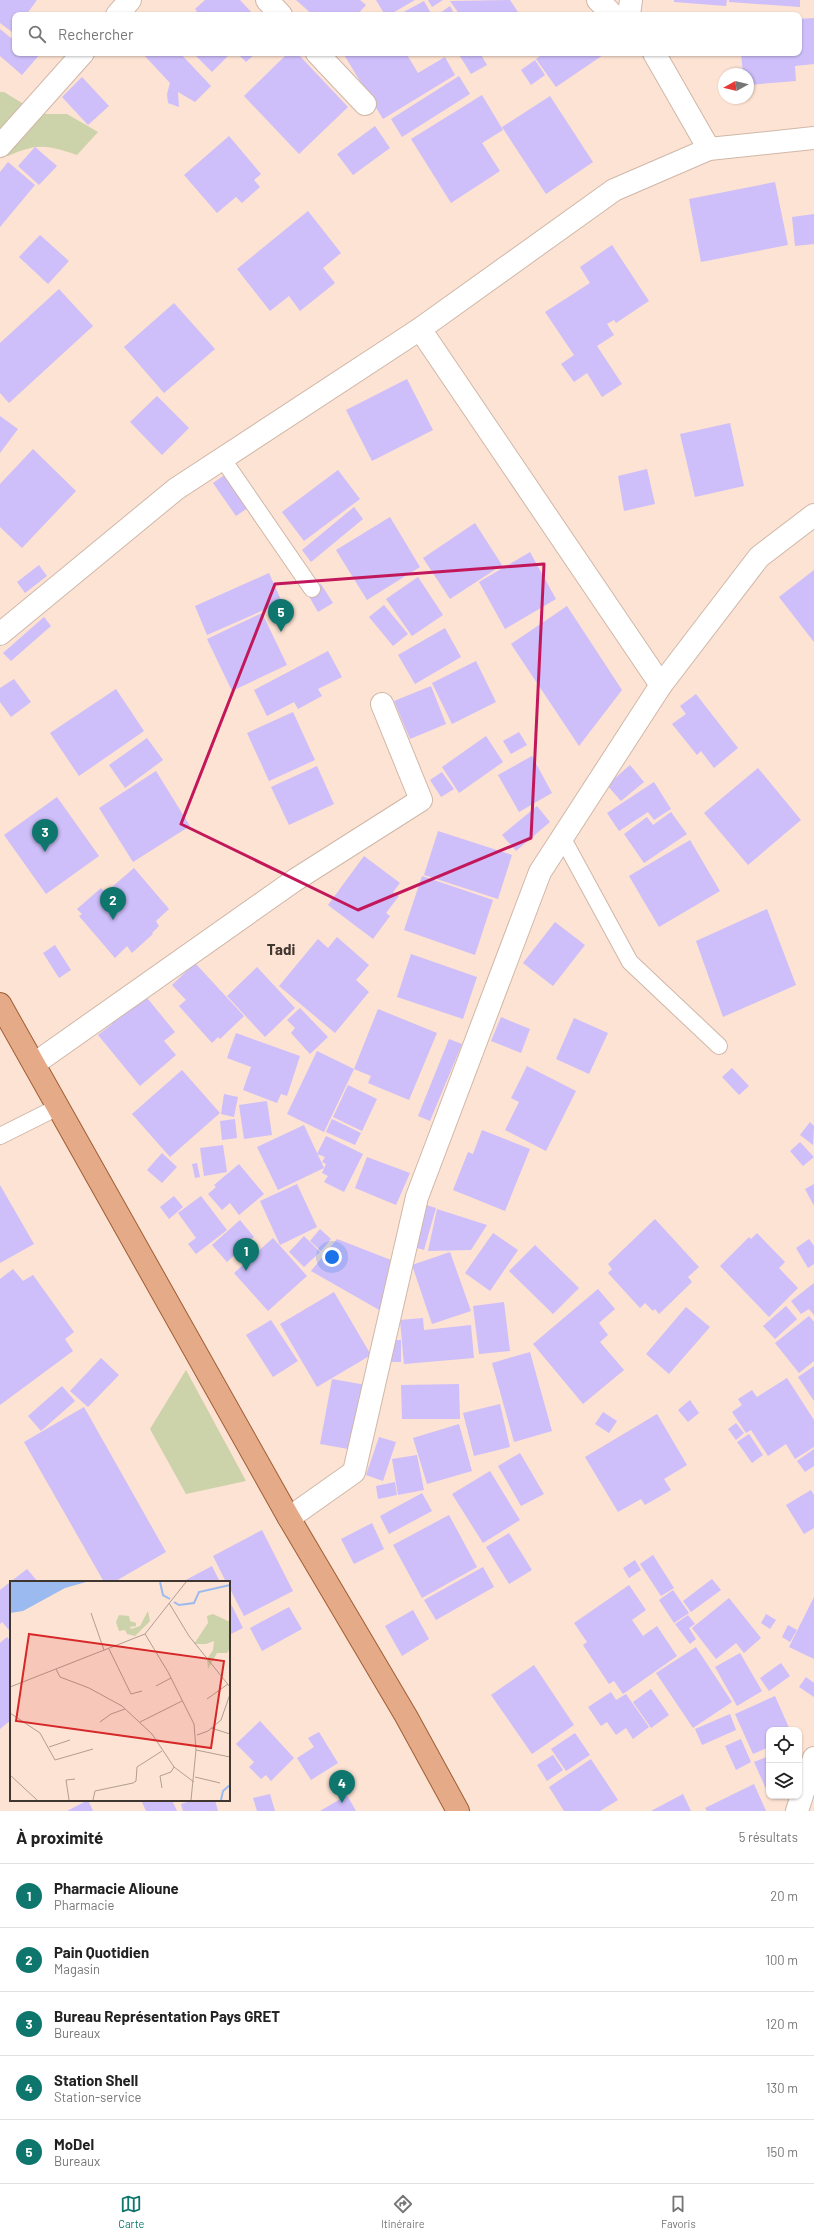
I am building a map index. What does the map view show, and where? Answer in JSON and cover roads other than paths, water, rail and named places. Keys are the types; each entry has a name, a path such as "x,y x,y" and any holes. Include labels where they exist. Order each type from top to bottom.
{"main road":[{"path":"0,1004 289,1518 406,1716 458,1811"}],"street":[{"path":"120,12 130,0"},
{"path":"267,0 279,12"},
{"path":"598,0 611,12"},
{"path":"629,12 631,0"},
{"path":"0,146 80,56"},
{"path":"320,56 365,104"},
{"path":"656,56 709,149"},
{"path":"0,634 176,489 420,329 614,190 709,149 814,138"},
{"path":"420,329 661,685"},
{"path":"289,1518 354,1472 417,1197 540,872 661,685 759,557 814,515"},
{"path":"34,1064 295,880 421,800 382,704"},
{"path":"797,1811 814,1758"}],"lane":[{"path":"222,458 312,588"},
{"path":"562,837 630,962 719,1046"},
{"path":"0,1136 58,1107"}],"place":[{"name":"MoDel","path":"281,632"},
{"name":"Bureau Représentation Pays GRET","path":"45,852"},
{"name":"Pain Quotidien","path":"113,920"},
{"name":"Pharmacie Alioune","path":"246,1271"},
{"name":"Station Shell","path":"342,1803"}],"district":[{"name":"Tadi","path":"281,949"}]}
